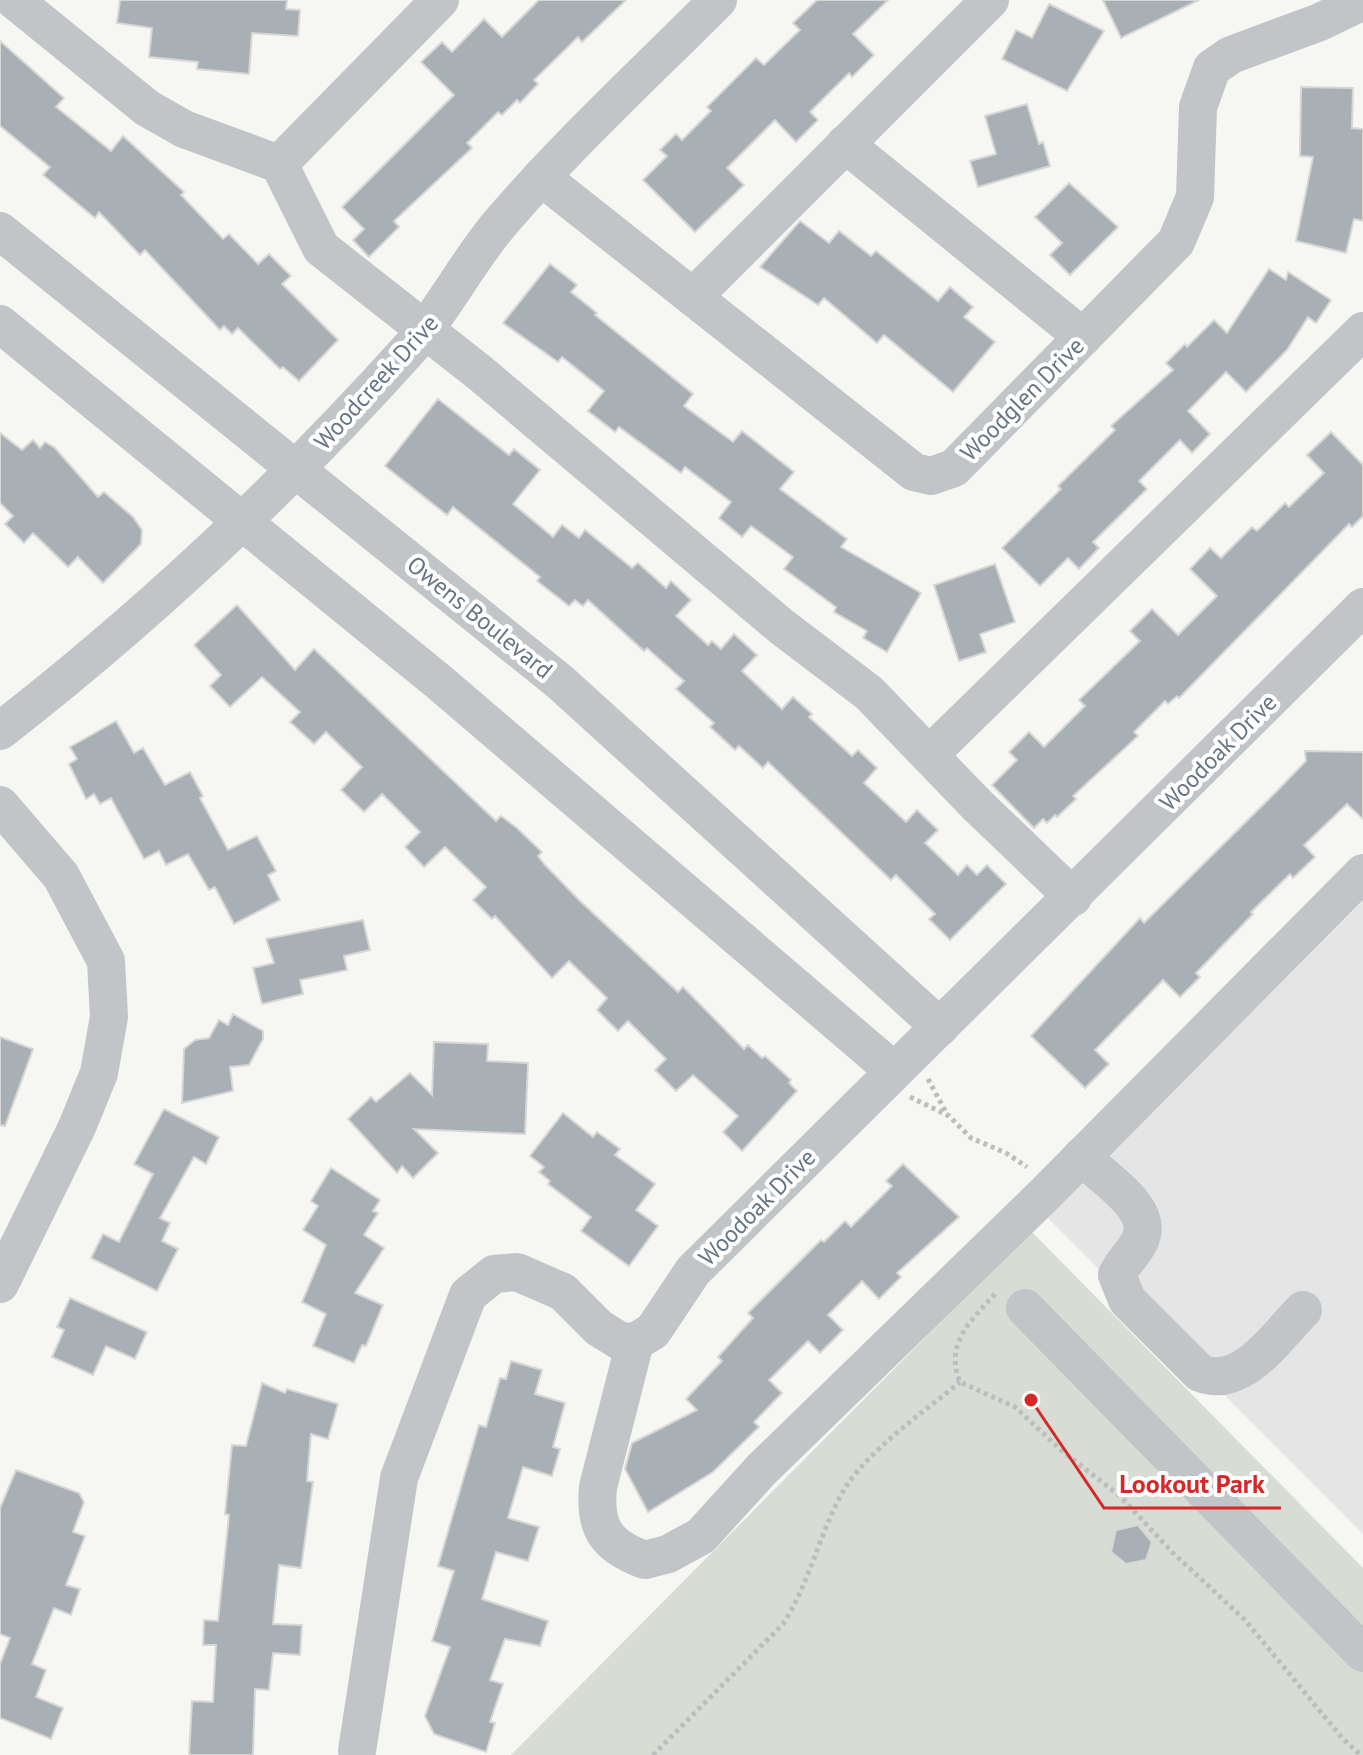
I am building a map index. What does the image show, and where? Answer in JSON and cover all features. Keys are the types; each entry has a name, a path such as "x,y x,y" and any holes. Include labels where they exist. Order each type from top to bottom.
{"street":[{"path":"14,0 147,108 184,129 279,164 321,248 640,504 782,627 869,693 1073,897"},
{"path":"279,164 440,0"},
{"name":"Woodcreek Drive","path":"0,731 113,642 297,468 424,331 499,224 541,177 718,0"},
{"path":"693,297 990,0"},
{"name":"Woodglen Drive","path":"541,177 914,472 931,476 954,468 1176,242 1195,197 1198,107 1212,68 1231,55 1359,13"},
{"path":"845,144 1083,337"},
{"name":"Owens Boulevard","path":"0,231 560,682 940,1027"},
{"path":"0,324 910,1073"},
{"path":"929,755 1363,331"},
{"name":"Woodoak Drive","path":"635,1342 653,1331 693,1271 910,1073 940,1027 1363,607"},
{"path":"0,805 61,876 106,961 109,1017 99,1073 77,1127 0,1284"},
{"path":"355,1754 399,1478 468,1295 494,1274 517,1272 563,1292 609,1335 620,1341 635,1342 598,1487 596,1512 600,1528 628,1554 645,1560 668,1554 701,1536 761,1470 1082,1156 1363,873"},
{"path":"1082,1156 1138,1210 1144,1223 1142,1237 1117,1275 1119,1287 1127,1300 1200,1373 1216,1379 1229,1378 1249,1365 1303,1310"},
{"path":"1025,1308 1363,1653"}],"path":[{"path":"910,1073 949,1116"},
{"path":"653,1755 783,1624 795,1606 845,1489 893,1438 960,1382"}],"shaded area":[{"path":"1363,901 1363,1534 1040,1210 1105,1159"},
{"path":"1031,1231 1363,1568 1363,1755 511,1755"}],"building":[{"path":"120,0 287,0 286,9 300,10 298,36 252,33 249,74 197,69 198,62 149,57 152,28 117,23"},
{"path":"539,0 626,0 582,42 578,37 534,80 538,84 520,103 517,100 502,115 498,112 467,143 472,148 394,221 399,227 369,257 353,240 364,229 342,207 454,95 421,62 442,42 452,52 484,19 502,37"},
{"path":"817,0 888,0 853,34 874,55 852,77 849,73 810,112 818,120 796,142 775,120 727,168 744,185 695,232 643,180 667,156 660,150 676,134 682,140 711,111 707,107 756,58 764,65 800,30 793,23"},
{"path":"1103,0 1199,0 1121,38"},
{"path":"1049,4 1104,31 1067,91 1002,59 1016,30 1032,38"},
{"path":"0,41 64,98 56,107 111,151 123,136 184,192 181,195 223,239 229,234 258,264 269,254 291,276 282,284 338,340 299,381 283,367 280,369 238,328 232,334 224,326 220,330 145,250 140,255 99,212 95,218 43,175 50,167 0,126"},
{"path":"1301,87 1353,88 1352,128 1363,129 1363,221 1354,219 1346,253 1296,241 1313,157 1300,156"},
{"path":"1027,104 1039,144 1043,142 1050,166 978,187 970,161 996,154 985,116"},
{"path":"1069,183 1118,227 1070,275 1050,255 1062,243 1035,217"},
{"path":"800,221 829,243 839,231 871,256 876,251 938,301 950,287 973,307 964,317 995,342 953,392 884,335 877,343 824,298 818,305 760,267"},
{"path":"550,264 577,285 571,292 597,313 595,315 693,394 684,406 733,442 742,431 794,472 780,489 847,539 841,547 921,593 887,652 863,638 867,631 834,612 836,607 784,569 793,557 751,526 742,537 719,518 731,502 685,467 681,473 619,427 615,432 588,411 604,391 562,357 558,362 503,323"},
{"path":"1269,269 1286,280 1288,272 1331,300 1316,323 1308,317 1287,350 1246,392 1226,372 1188,411 1210,434 1192,453 1180,440 1139,481 1147,489 1093,542 1099,548 1079,569 1068,558 1040,586 1002,548 1061,489 1058,486 1115,430 1111,426 1173,370 1166,363 1185,344 1187,347 1214,320 1227,333"},
{"path":"438,399 509,455 514,449 540,470 513,504 553,537 562,525 579,538 585,530 632,568 638,563 666,588 671,581 691,600 676,616 708,645 712,641 721,649 734,634 757,655 742,671 782,709 793,697 812,714 809,717 852,756 858,750 877,768 864,783 906,822 917,810 938,830 925,843 958,875 967,865 977,875 987,865 1006,884 950,940 929,919 935,914 896,875 891,880 768,762 763,768 739,746 735,750 710,727 714,723 676,689 684,681 647,648 644,651 588,600 583,606 575,600 569,606 537,581 540,577 453,507 447,515 385,466"},
{"path":"1331,432 1363,465 1363,516 1352,527 1349,524 1179,698 1177,696 1168,704 1165,701 1134,732 1138,736 1073,796 1076,799 1057,817 1055,815 1047,823 1043,819 1034,828 992,785 1017,760 1009,752 1029,732 1044,747 1085,706 1079,700 1140,641 1130,631 1152,609 1178,635 1217,596 1190,569 1210,548 1221,558 1252,527 1257,531 1285,503 1289,507 1324,473 1307,455"},
{"path":"0,433 22,450 33,440 40,448 45,442 55,448 98,497 104,492 133,517 142,530 141,544 103,583 78,557 68,567 33,533 24,543 5,524 13,516 0,503"},
{"path":"995,564 1015,622 980,634 986,652 959,661 934,585"},
{"path":"237,605 295,670 314,649 496,821 501,816 517,828 542,852 538,856 580,901 678,992 683,987 744,1049 748,1045 762,1058 765,1056 791,1080 789,1083 797,1091 742,1151 723,1132 738,1116 693,1075 676,1091 655,1070 666,1059 628,1021 618,1031 597,1010 607,998 569,961 552,978 495,916 492,919 473,900 486,887 445,847 424,867 405,847 420,832 382,794 364,812 341,790 362,767 326,732 314,744 290,722 300,712 262,677 230,707 210,686 221,675 194,645"},
{"path":"116,721 134,753 143,748 165,785 190,772 228,850 257,836 276,871 268,875 280,900 234,924 215,887 209,890 188,854 166,865 159,851 144,859 111,798 100,804 94,794 86,799 69,764 77,759 70,747"},
{"path":"1305,751 1363,752 1363,819 1347,804 1304,845 1315,857 1293,878 1290,874 1251,912 1253,914 1196,973 1200,977 1180,997 1163,980 1095,1050 1109,1064 1085,1088 1031,1036 1140,918 1144,923 1306,761"},
{"path":"363,920 370,950 344,956 347,970 300,980 303,994 262,1004 253,968 274,963 266,939"},
{"path":"233,1014 263,1031 263,1039 249,1065 230,1067 233,1091 182,1103 184,1049 195,1040 209,1038 219,1020 228,1025"},
{"path":"0,1037 33,1049 5,1126 0,1125"},
{"path":"434,1042 488,1044 487,1061 528,1063 525,1134 414,1129 438,1153 413,1178 402,1166 397,1173 348,1119 371,1097 376,1102 410,1073 432,1095"},
{"path":"164,1109 219,1137 206,1164 194,1157 160,1218 170,1223 162,1241 178,1249 157,1291 91,1258 103,1234 119,1242 153,1174 134,1164"},
{"path":"563,1113 593,1137 597,1132 620,1149 615,1155 655,1184 636,1210 658,1226 629,1266 581,1231 591,1217 548,1184 550,1181 539,1172 544,1167 530,1156"},
{"path":"903,1164 959,1217 897,1273 901,1277 879,1299 862,1281 828,1315 843,1330 820,1353 808,1341 769,1380 782,1393 754,1422 759,1427 713,1472 648,1512 625,1469 632,1443 697,1410 686,1399 722,1361 718,1357 753,1318 748,1313 821,1240 824,1242 845,1221 851,1227 892,1186 886,1181"},
{"path":"331,1168 380,1200 373,1211 378,1213 364,1235 384,1248 355,1293 383,1305 366,1346 362,1345 354,1363 313,1346 326,1314 302,1302 326,1245 303,1230 318,1206 311,1201"},
{"path":"70,1298 147,1332 135,1359 106,1346 93,1375 52,1357 64,1330 57,1327"},
{"path":"511,1361 542,1370 535,1394 565,1403 553,1447 560,1449 552,1476 523,1467 508,1518 539,1527 528,1561 496,1552 482,1599 548,1621 540,1646 505,1639 490,1680 503,1684 490,1722 495,1723 486,1752 434,1734 425,1716 450,1647 432,1641 454,1571 438,1566 479,1425 486,1427 500,1378 506,1379"},
{"path":"262,1383 285,1393 287,1389 338,1404 328,1439 311,1434 307,1481 313,1482 301,1568 279,1565 273,1624 302,1625 300,1655 273,1653 269,1690 255,1689 253,1755 189,1755 192,1701 213,1702 216,1645 203,1645 204,1620 218,1621 229,1515 225,1514 232,1445 246,1446"},
{"path":"16,1470 79,1493 84,1502 73,1532 85,1536 66,1585 80,1589 71,1615 54,1608 32,1664 46,1670 36,1697 63,1708 51,1739 0,1718 0,1664 10,1638 0,1634 0,1508"},
{"path":"1138,1525 1152,1542 1146,1560 1126,1564 1111,1552 1116,1530"}],"place":[{"name":"Lookout Park","path":"1031,1400"}]}
